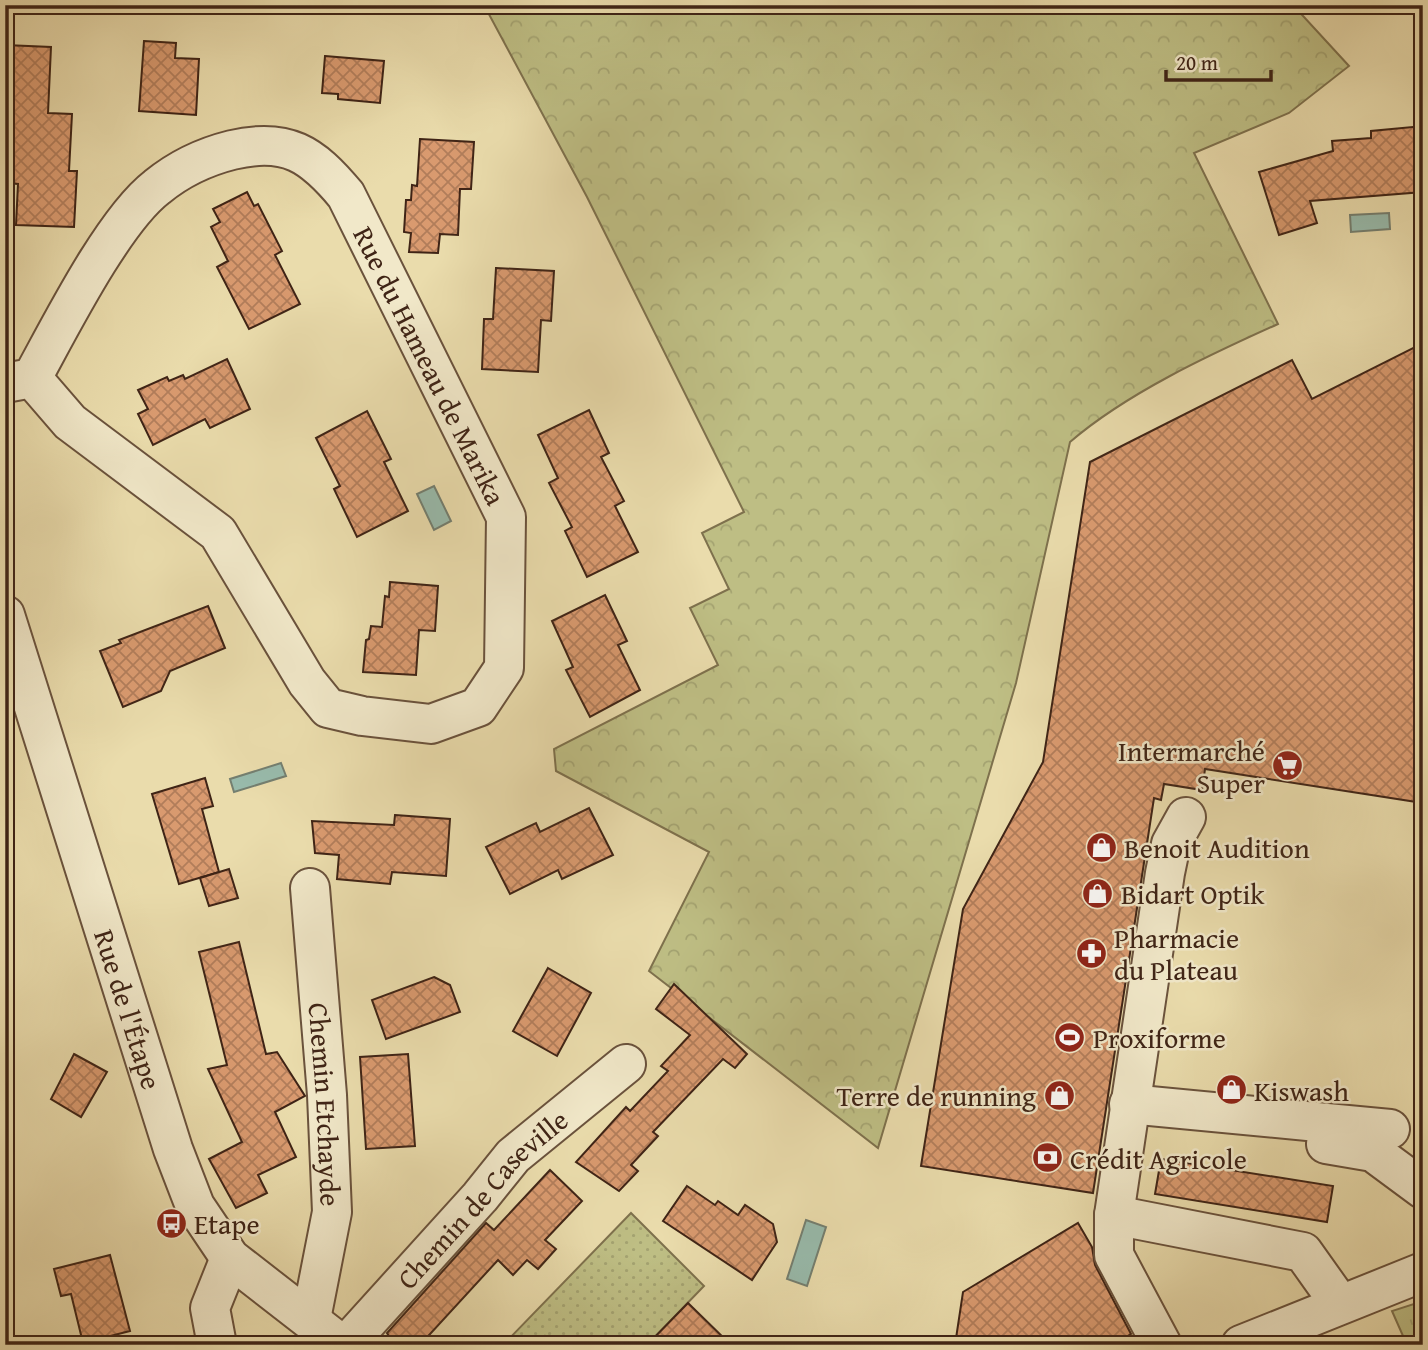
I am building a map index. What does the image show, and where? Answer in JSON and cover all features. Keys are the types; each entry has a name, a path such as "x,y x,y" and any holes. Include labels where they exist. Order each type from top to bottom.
{"street":[{"name":"Rue du Hameau de Marika","path":"258,144 284,147 321,164 346,195 506,517 504,668 478,706 431,724 362,716 328,708 306,682 218,533 19,381 125,222 155,188 189,165 258,144"},
{"name":"Rue de l'Étape","path":"5,615 173,1149 195,1206 230,1258 344,1345"},
{"path":"1162,1345 1114,1255 1114,1215 1165,873 1171,844 1186,817"},
{"name":"Chemin Etchayde","path":"310,888 327,1095 332,1212 311,1319"},
{"name":"Chemin de Caseville","path":"344,1345 480,1197 513,1156 626,1063"},
{"path":"1129,1104 1390,1129"},
{"path":"1230,1119 1228,1130 1373,1152 1423,1189"},
{"path":"1114,1215 1303,1252 1340,1304"},
{"path":"217,1345 210,1308 230,1258"},
{"path":"1241,1345 1423,1272"}],"green space":[{"path":"484,5 1293,5 1349,66 1289,113 1194,153 1278,324 1143,391 1092,424 1070,442 1016,683 878,1148 649,971 709,852 556,771 554,749 718,665 690,608 729,589 702,533 744,512 587,197"},
{"path":"631,1213 704,1286 647,1345 554,1345 545,1336 537,1345 503,1345"},
{"path":"1423,1301 1423,1345 1407,1345 1392,1311"}],"shaded area":[{"path":"1389,213 1390,229 1351,232 1350,215"},
{"path":"434,486 451,521 434,530 417,494"},
{"path":"281,763 286,776 234,792 230,779"},
{"path":"806,1220 826,1227 807,1286 787,1279"}],"building":[{"path":"144,41 176,43 175,58 199,59 196,115 139,111"},
{"path":"5,45 51,47 48,113 72,114 69,171 77,171 74,227 16,225 18,184 8,183 9,168 5,168"},
{"path":"325,56 384,61 380,103 338,99 338,94 322,93"},
{"path":"1423,126 1423,192 1310,201 1317,223 1279,235 1259,172 1333,151 1332,141 1371,138 1371,131"},
{"path":"420,139 474,142 471,189 460,189 458,235 440,234 438,253 409,252 411,233 404,232 406,200 411,200 412,185 417,186"},
{"path":"247,192 254,206 258,204 282,251 275,255 300,304 249,329 217,267 228,261 211,227 220,222 213,209"},
{"path":"496,268 554,271 551,321 541,320 538,372 482,369 484,319 493,319"},
{"name":"Intermarché Super","path":"1423,343 1423,803 1205,769 1202,790 1164,784 1161,800 1154,798 1093,1193 921,1166 963,909 1043,762 1090,462 1292,360 1312,399"},
{"path":"227,359 250,409 210,428 205,419 153,445 138,414 148,409 138,390 167,377 169,381 183,375 185,379"},
{"path":"589,410 609,453 601,457 624,501 615,506 638,552 587,577 565,531 572,527 549,483 558,478 538,435"},
{"path":"367,411 391,459 384,462 408,511 357,537 334,489 340,486 316,438"},
{"path":"390,582 438,586 435,631 419,630 416,675 363,672 366,640 369,639 371,626 382,627 385,596 389,597"},
{"path":"605,595 627,641 618,645 640,690 590,717 566,670 573,667 552,621"},
{"path":"208,606 225,648 170,671 161,691 123,707 100,651 121,643 119,640"},
{"path":"205,778 213,806 202,809 219,872 179,884 152,794"},
{"path":"589,808 613,855 562,879 558,870 510,894 486,847 536,823 540,832"},
{"path":"395,815 450,819 446,876 392,872 390,884 337,879 339,855 315,853 312,821 394,825"},
{"path":"229,869 238,898 209,906 200,878"},
{"path":"239,942 266,1054 277,1052 305,1096 275,1112 296,1157 258,1175 267,1193 236,1208 209,1159 242,1142 208,1069 227,1065 199,952"},
{"path":"548,968 591,993 557,1056 513,1031"},
{"path":"434,977 450,985 460,1012 386,1039 372,1000"},
{"path":"674,984 747,1054 735,1068 723,1059 653,1132 658,1136 631,1165 638,1171 619,1191 576,1162 626,1107 630,1111 668,1071 661,1066 690,1035 656,1009"},
{"path":"74,1054 107,1072 81,1117 51,1099"},
{"path":"408,1054 415,1146 366,1149 360,1057"},
{"path":"1161,1159 1333,1186 1327,1222 1155,1194"},
{"path":"550,1170 582,1201 545,1240 556,1249 538,1269 527,1260 513,1275 498,1260 420,1345 395,1345 387,1333 486,1223 494,1230"},
{"path":"687,1186 715,1205 718,1201 738,1215 745,1205 773,1224 777,1242 752,1280 663,1221"},
{"path":"1078,1223 1092,1247 1095,1265 1131,1334 1113,1345 955,1345 963,1292"},
{"path":"110,1255 130,1331 83,1343 71,1294 61,1296 54,1269"},
{"path":"688,1303 731,1345 647,1345"}],"place":[{"name":"Intermarché Super","path":"1288,766"},
{"name":"Benoit Audition","path":"1101,847"},
{"name":"Bidart Optik","path":"1098,893"},
{"name":"Pharmacie du Plateau","path":"1091,953"},
{"name":"Proxiforme","path":"1070,1037"},
{"name":"Kiswash","path":"1231,1090"},
{"name":"Terre de running","path":"1059,1095"},
{"name":"Crédit Agricole","path":"1047,1158"},
{"name":"Etape","path":"171,1223"}]}
